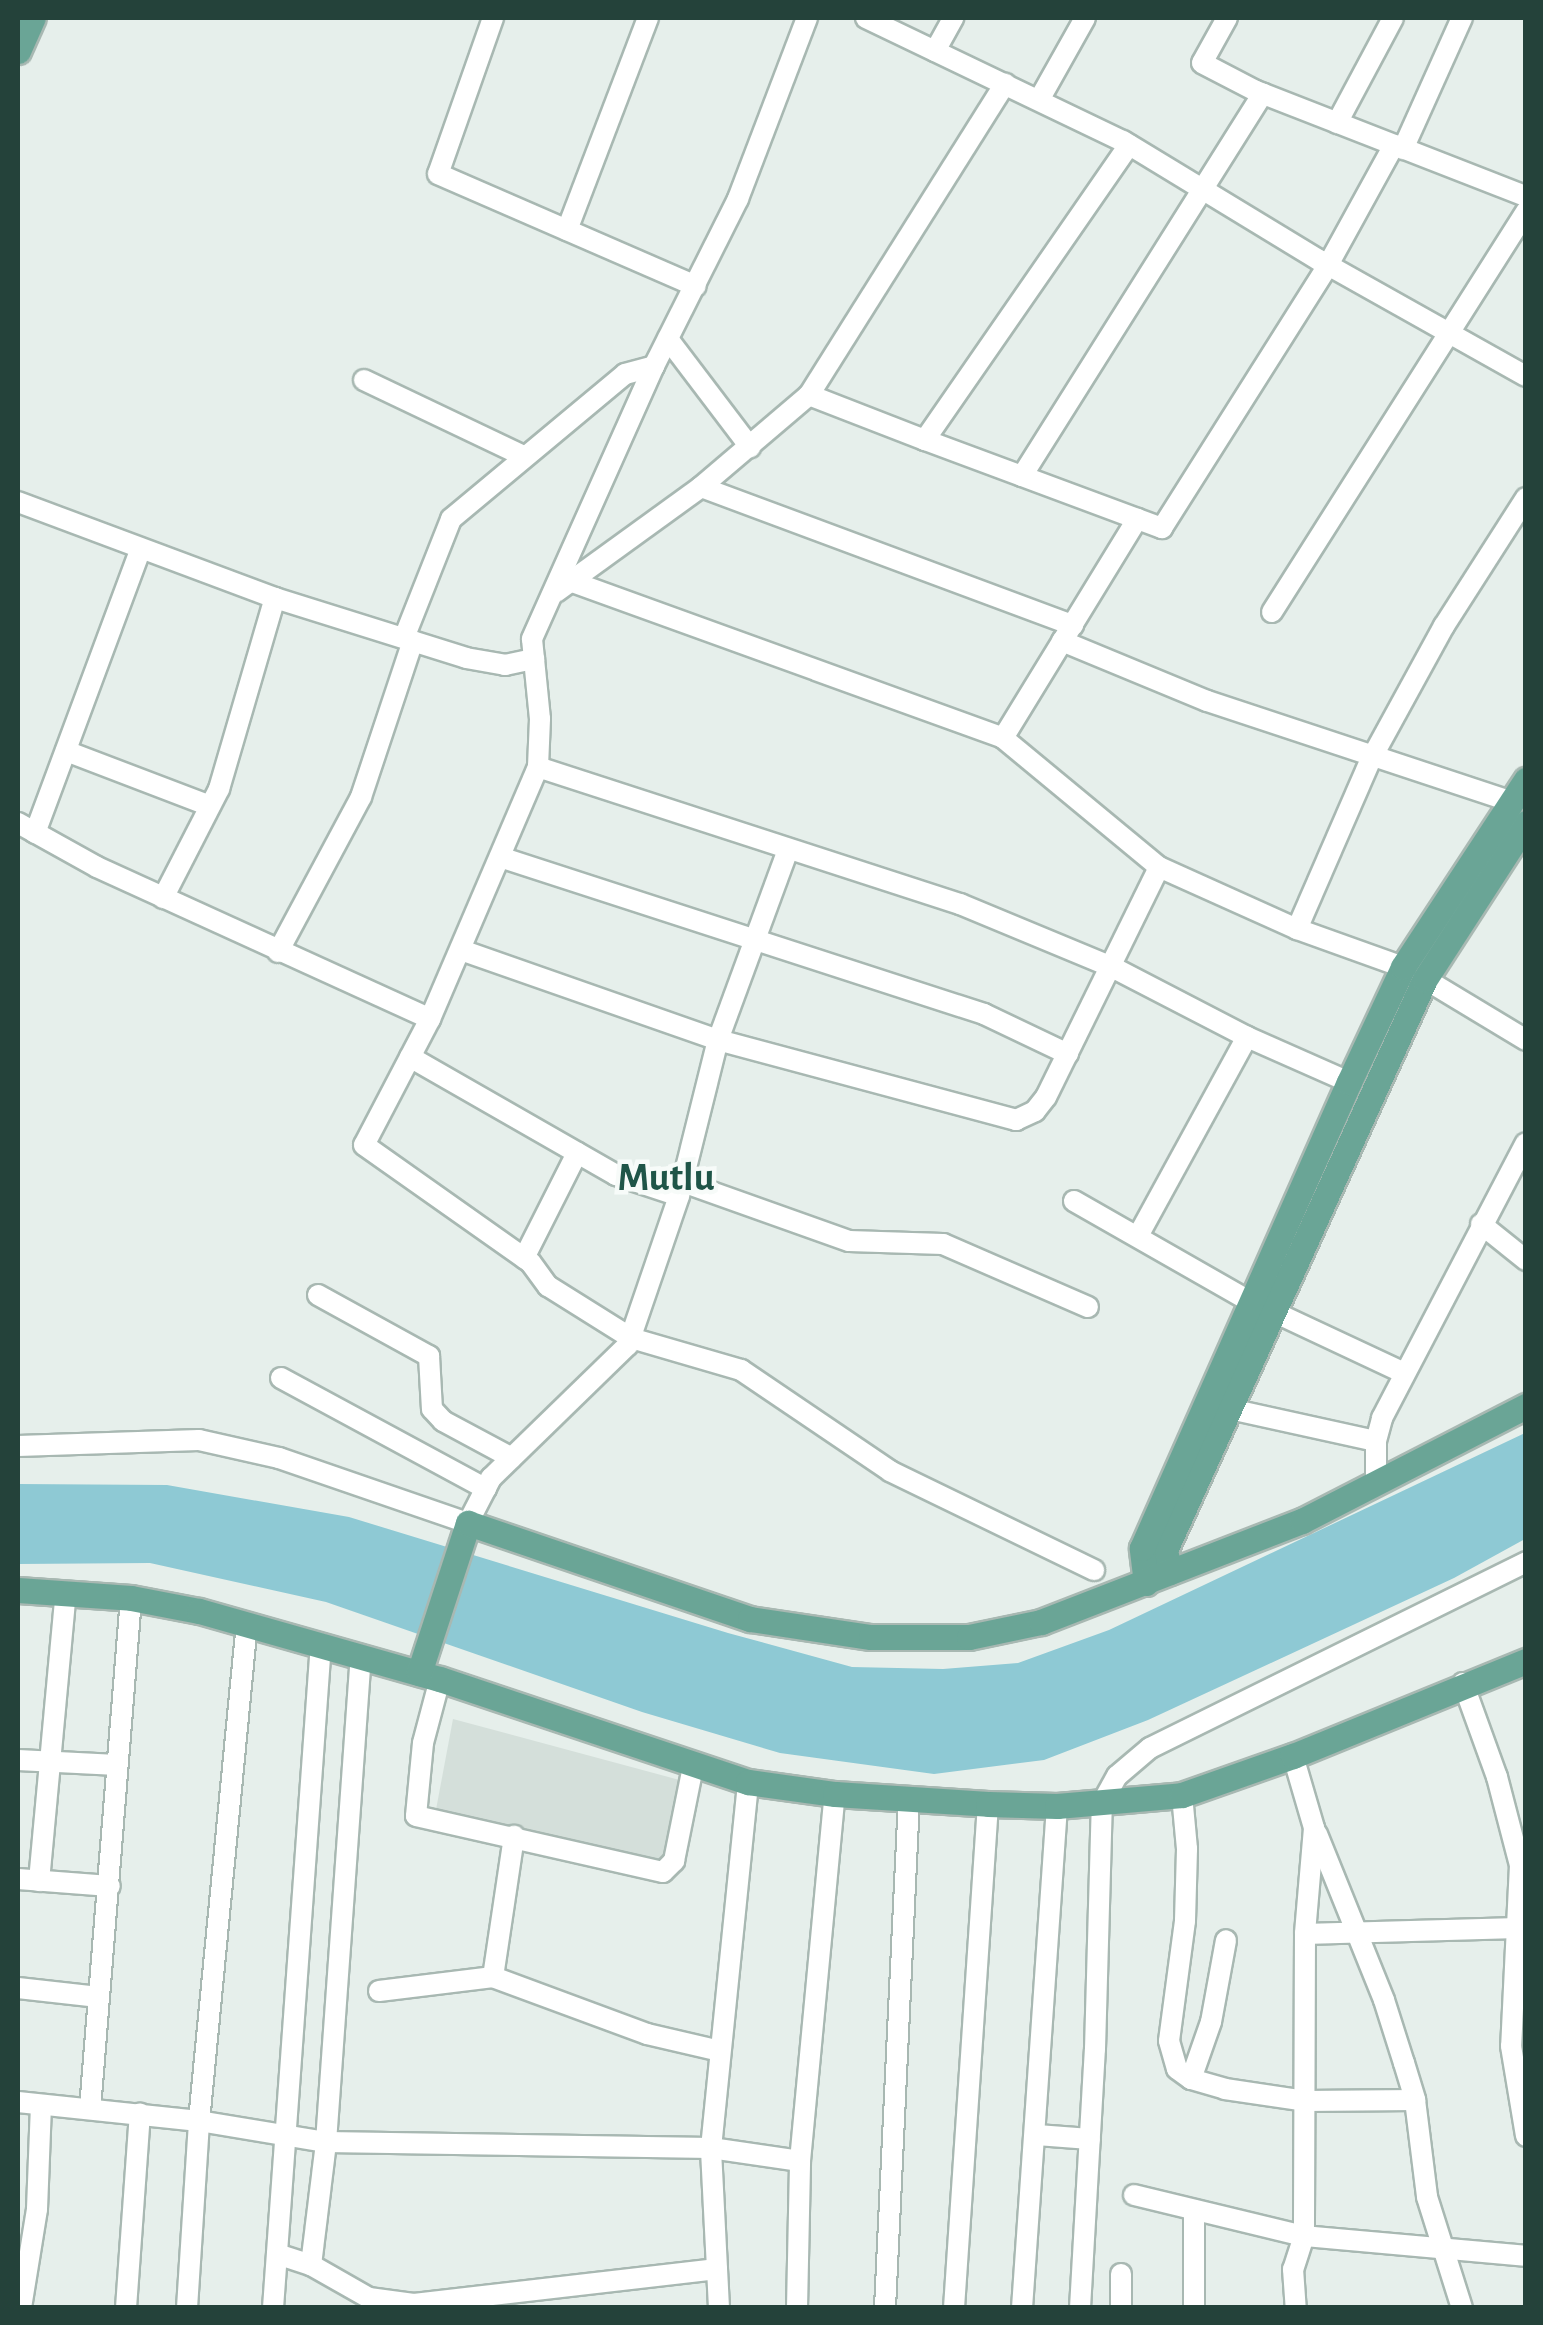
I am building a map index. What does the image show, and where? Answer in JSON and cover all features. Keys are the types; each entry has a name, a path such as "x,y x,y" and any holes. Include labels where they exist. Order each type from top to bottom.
{"main road":[{"path":"18,51 33,18"},
{"path":"1146,1583 1142,1548 1248,1301 1349,1082 1510,801 1526,780"},
{"path":"1170,1572 1165,1550 1274,1312 1414,973 1526,822"},
{"path":"428,1669 464,1533 750,1619 871,1637 968,1637 1041,1622 1302,1521 1526,1406"},
{"path":"18,1590 131,1598 247,1624 362,1657 428,1669 693,1767 748,1782 835,1794 988,1804 1058,1806 1182,1795 1293,1756 1463,1683 1526,1661"}],"street":[{"path":"494,18 438,174 696,286"},
{"path":"566,230 648,18"},
{"path":"807,18 738,199 654,366 532,639 540,719 538,768 503,858 430,1019 364,1145 524,1258 548,1286 631,1338 741,1370 890,1472 1094,1570"},
{"path":"866,18 1129,144 1328,265 1526,376"},
{"path":"935,51 953,18"},
{"path":"1038,100 1085,18"},
{"path":"1227,18 1202,63 1264,94 1526,196"},
{"path":"1337,122 1393,18"},
{"path":"809,394 1162,528 1399,147 1462,18"},
{"path":"553,594 701,487 809,394 1005,84"},
{"path":"1022,476 1264,94"},
{"path":"925,440 1129,144"},
{"path":"1272,612 1526,210"},
{"path":"668,339 750,446"},
{"path":"278,952 361,797 408,640 451,519 625,374 654,366"},
{"path":"364,380 523,456"},
{"path":"701,487 1068,633 1207,700 1510,801"},
{"path":"1297,929 1374,754 1444,626 1526,498"},
{"path":"18,502 275,598 408,640 505,665 534,658"},
{"path":"1003,738 1137,519"},
{"path":"140,550 66,752 26,828 163,898 430,1019"},
{"path":"570,581 1003,738 1158,867 1297,929 1414,973 1520,1032"},
{"path":"163,898 210,806 275,598"},
{"path":"66,752 210,806"},
{"path":"538,768 960,904 1112,967 1247,1037 1349,1082"},
{"path":"18,1446 198,1440 279,1458 464,1533 486,1488 631,1338 681,1189 718,1040 788,850"},
{"path":"503,858 984,1014 1068,1054"},
{"path":"461,950 718,1040 1016,1120 1035,1111 1046,1097 1158,867"},
{"path":"1138,1236 1247,1037"},
{"path":"410,1057 616,1175 681,1189 848,1241 943,1244 1088,1307"},
{"path":"1376,1483 1376,1441 1404,1373 1526,1142"},
{"path":"524,1258 577,1153"},
{"path":"1074,1200 1248,1301"},
{"path":"1481,1224 1526,1260"},
{"path":"318,1295 428,1356 432,1409 443,1421 512,1458"},
{"path":"1274,1312 1404,1373"},
{"path":"281,1378 486,1488"},
{"path":"1230,1409 1376,1441"},
{"path":"1080,2308 1102,1802 1117,1776 1150,1748 1526,1562"},
{"path":"40,1881 66,1592"},
{"path":"90,2109 131,1598"},
{"path":"188,2308 198,2121 247,1624"},
{"path":"274,2308 282,2133 321,1644"},
{"path":"311,2264 326,2142 362,1657"},
{"path":"428,1669 416,1816 663,1872 674,1861 693,1767"},
{"path":"1463,1683 1496,1777 1520,1864 1522,1928 1511,2046 1526,2136"},
{"path":"1293,1756 1314,1828 1384,2000 1414,2100 1427,2197 1440,2250 1462,2308"},
{"path":"18,1760 116,1765"},
{"path":"720,2308 711,2148 748,1782"},
{"path":"797,2308 800,2161 835,1794"},
{"path":"1182,1795 1187,1849 1184,1921 1168,2040 1177,2069 1191,2079 1305,2101 1414,2100"},
{"path":"884,2308 909,1800"},
{"path":"954,2308 988,1804"},
{"path":"1022,2308 1058,1806"},
{"path":"1296,2308 1293,2269 1304,2236 1306,1934 1314,1828"},
{"path":"494,1978 514,1836"},
{"path":"18,1878 110,1886"},
{"path":"1306,1934 1522,1928"},
{"path":"1191,2079 1211,2022 1226,1940"},
{"path":"379,1990 494,1978 647,2034 720,2052"},
{"path":"18,1988 98,1997"},
{"path":"18,2102 198,2121 326,2142 711,2148 800,2161"},
{"path":"21,2308 20,2283 40,2104"},
{"path":"126,2308 140,2114"},
{"path":"1037,2135 1090,2139"},
{"path":"1134,2195 1304,2236 1526,2256"},
{"path":"1194,2210 1194,2308"},
{"path":"277,2254 311,2264 369,2298 414,2304 717,2269"},
{"path":"1121,2274 1121,2308"}],"shaded area":[{"path":"453,1719 687,1782 666,1863 435,1815"}],"water":[{"path":"1525,1433 1525,1539 1454,1578 1148,1720 1044,1760 934,1774 780,1753 642,1712 326,1602 150,1563 18,1564 18,1484 167,1485 349,1517 852,1667 943,1669 1018,1663 1109,1630"}],"district":[{"name":"Mutlu","path":"666,1178"}]}
